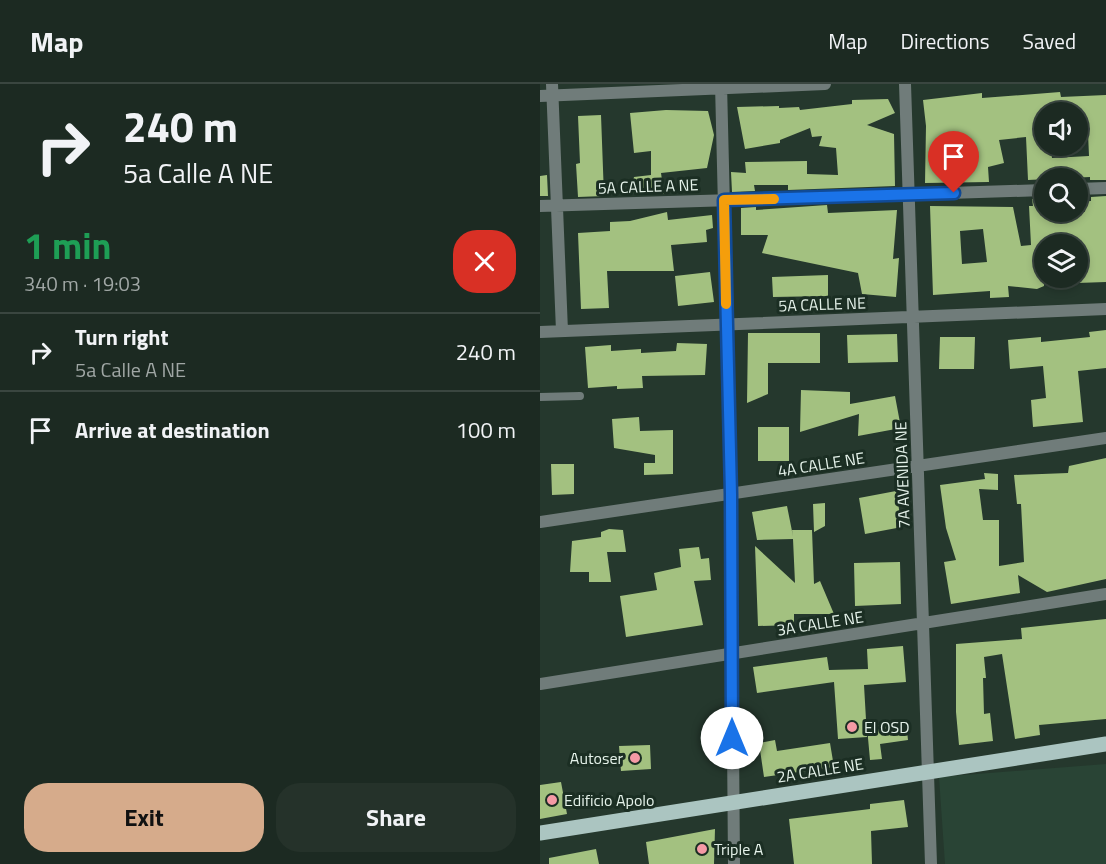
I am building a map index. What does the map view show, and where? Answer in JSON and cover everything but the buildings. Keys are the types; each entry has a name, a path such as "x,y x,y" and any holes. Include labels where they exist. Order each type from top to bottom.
{"main road":[{"name":"2A CALLE NE","path":"540,833 1106,744"}],"street":[{"path":"562,331 557,206 548,92 825,84"},
{"name":"7A AVENIDA NE","path":"905,84 931,864"},
{"path":"721,86 731,494 734,864"},
{"path":"1088,189 1106,188"},
{"name":"5A CALLE A NE","path":"540,206 1034,190"},
{"name":"5A CALLE NE","path":"540,332 1106,309"},
{"name":"4A CALLE NE","path":"540,522 1106,438"},
{"name":"3A CALLE NE","path":"540,684 1106,594"}],"lane":[{"path":"540,397 580,396"}],"shaded area":[{"path":"1106,764 1106,864 945,864 939,777"}],"slow traffic":[{"path":"726,304 724,200 774,199"}],"place":[{"name":"El OSD","path":"852,727"},
{"name":"Autoser","path":"635,758"},
{"name":"Edificio Apolo","path":"552,800"},
{"name":"Triple A","path":"702,849"}],"route":[{"path":"732,738 731,494 724,200 954,193"}]}
